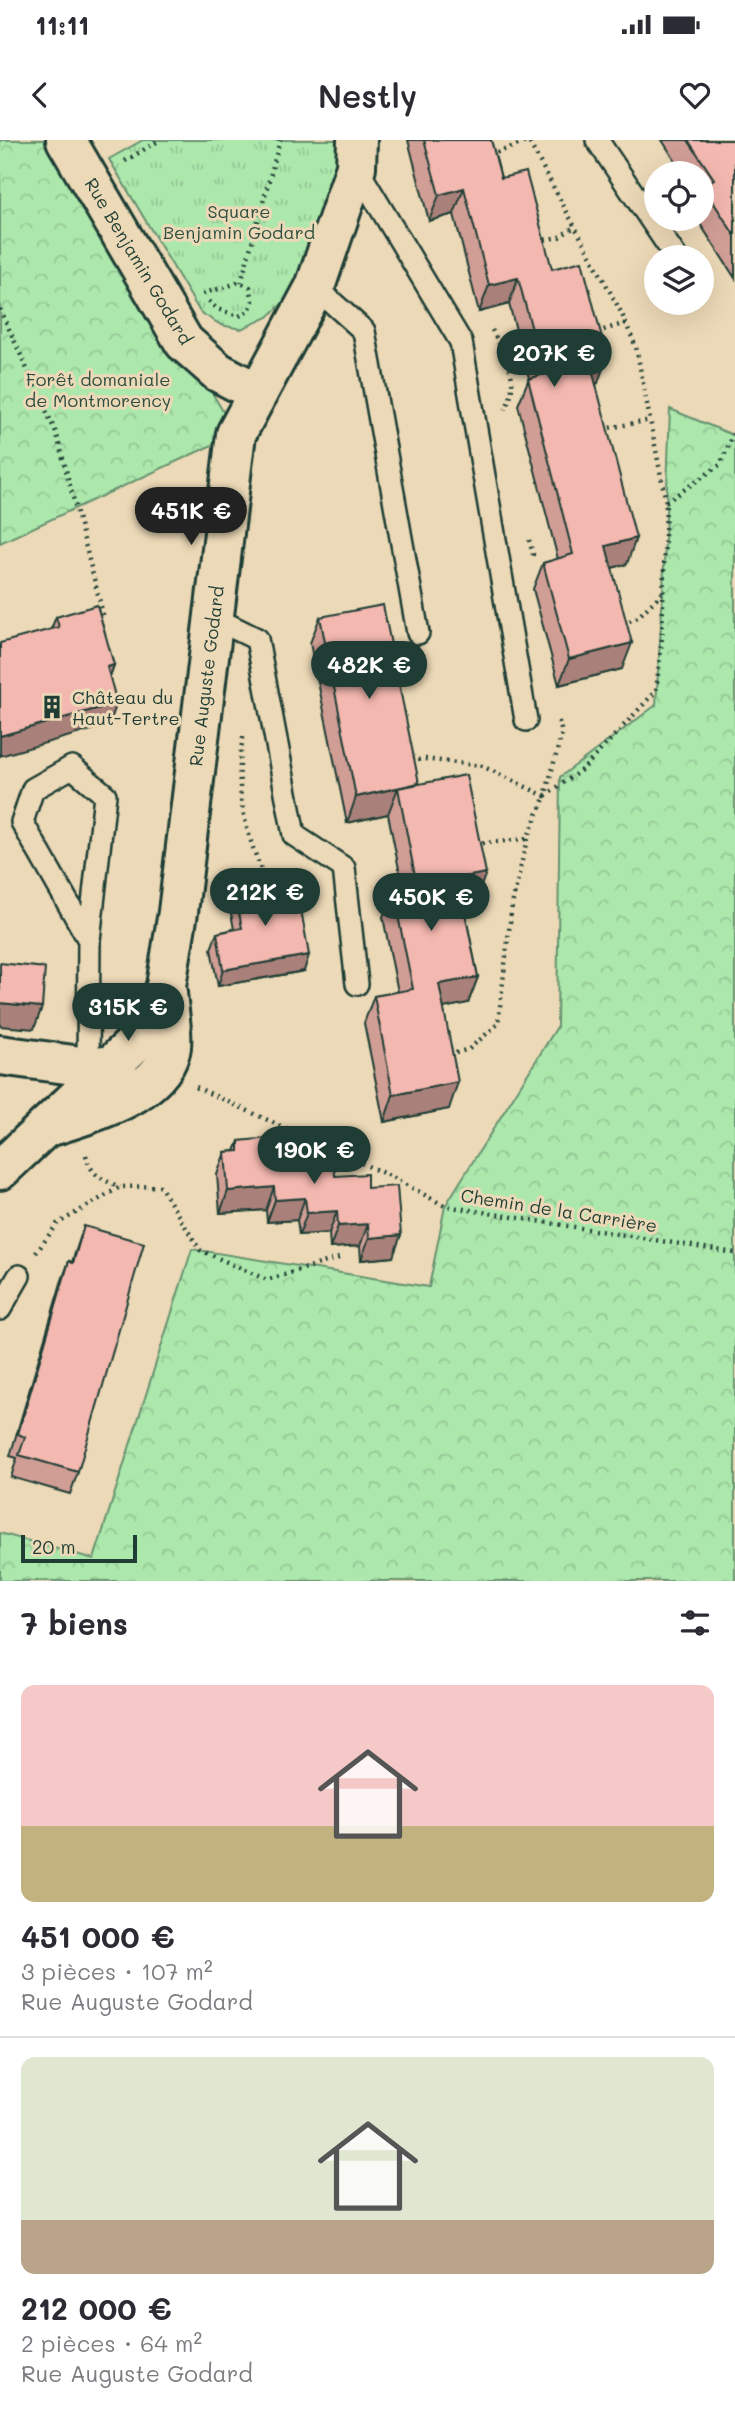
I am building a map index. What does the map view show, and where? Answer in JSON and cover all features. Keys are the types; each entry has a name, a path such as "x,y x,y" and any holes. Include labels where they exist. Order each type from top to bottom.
{"street":[{"name":"Rue Benjamin Godard","path":"66,140 184,342 218,372 258,393"},
{"name":"Rue Auguste Godard","path":"105,1085 161,1070 171,1051 166,986 178,912 236,434 315,287 356,154"},
{"path":"0,1055 105,1085"},
{"path":"0,1170 46,1128 105,1085"}],"lane":[{"path":"597,140 668,245"},
{"path":"356,154 461,342 526,720"},
{"path":"315,287 364,331 418,633"},
{"path":"212,617 257,639 294,835 344,868 357,984"},
{"path":"89,940 22,822 33,789 72,767 105,795 89,940 105,1085"},
{"path":"0,1309 19,1276"}],"path":[{"path":"130,169 124,160 160,140"},
{"path":"241,283 280,140"},
{"path":"438,1058 469,1049 499,1024 512,905 527,839 545,796 584,768 656,691 663,592 666,502 636,347 626,323 529,141 480,159"},
{"path":"528,243 559,237 576,226"},
{"path":"196,283 203,294 216,309 239,316 248,311 253,301 250,287 238,282 203,294"},
{"path":"0,309 57,435 104,618"},
{"path":"595,333 626,323"},
{"path":"592,431 650,420"},
{"path":"666,502 720,465 735,431"},
{"path":"621,626 638,617 663,592"},
{"path":"400,762 424,759 482,766 545,796"},
{"path":"465,845 527,839"},
{"name":"Chemin de la Carrière","path":"195,1086 394,1178 446,1206 735,1253"},
{"path":"19,1276 57,1224 120,1187 160,1186 200,1250 267,1280 342,1257"}],"green space":[{"name":"Forêt domaniale de Montmorency","path":"0,140 66,140 236,434 0,543"},
{"name":"Square Benjamin Godard","path":"143,140 343,140 341,165 301,286 268,317 241,329 221,325 200,312 109,159"},
{"path":"670,409 735,436 735,1581 0,1581 0,1533 94,1559 192,1249 429,1287 445,1206 557,1027 560,777 656,705"}],"building":[{"path":"424,140 491,140 501,178 526,172 552,269 582,261 607,357 590,362 636,538 606,546 632,643 569,659 543,563 573,554 528,379 544,374 518,278 489,285 464,188 439,195"},
{"path":"688,140 735,140 735,236 714,203 714,161 702,161"},
{"name":"Château du Haut-Tertre","path":"97,605 114,665 107,667 117,703 0,736 0,643 59,627 56,617"},
{"path":"383,605 419,783 356,797 320,617"},
{"path":"466,775 486,873 458,878 478,977 439,984 458,1082 393,1095 374,996 413,989 393,891 417,886 398,788"},
{"path":"296,881 309,955 223,970 217,933 242,928 235,892"},
{"path":"0,963 45,968 42,1007 0,1003"},
{"path":"270,1138 271,1152 302,1149 303,1163 334,1161 335,1176 367,1174 367,1188 397,1186 401,1235 369,1238 368,1224 338,1226 337,1211 307,1213 305,1198 275,1200 274,1187 228,1191 225,1152 239,1151 239,1141"},
{"path":"84,1226 144,1243 78,1472 19,1455 25,1437 18,1434 69,1261 73,1263"}],"place":[{"name":"Château du Haut-Tertre","path":"52,707"}]}
